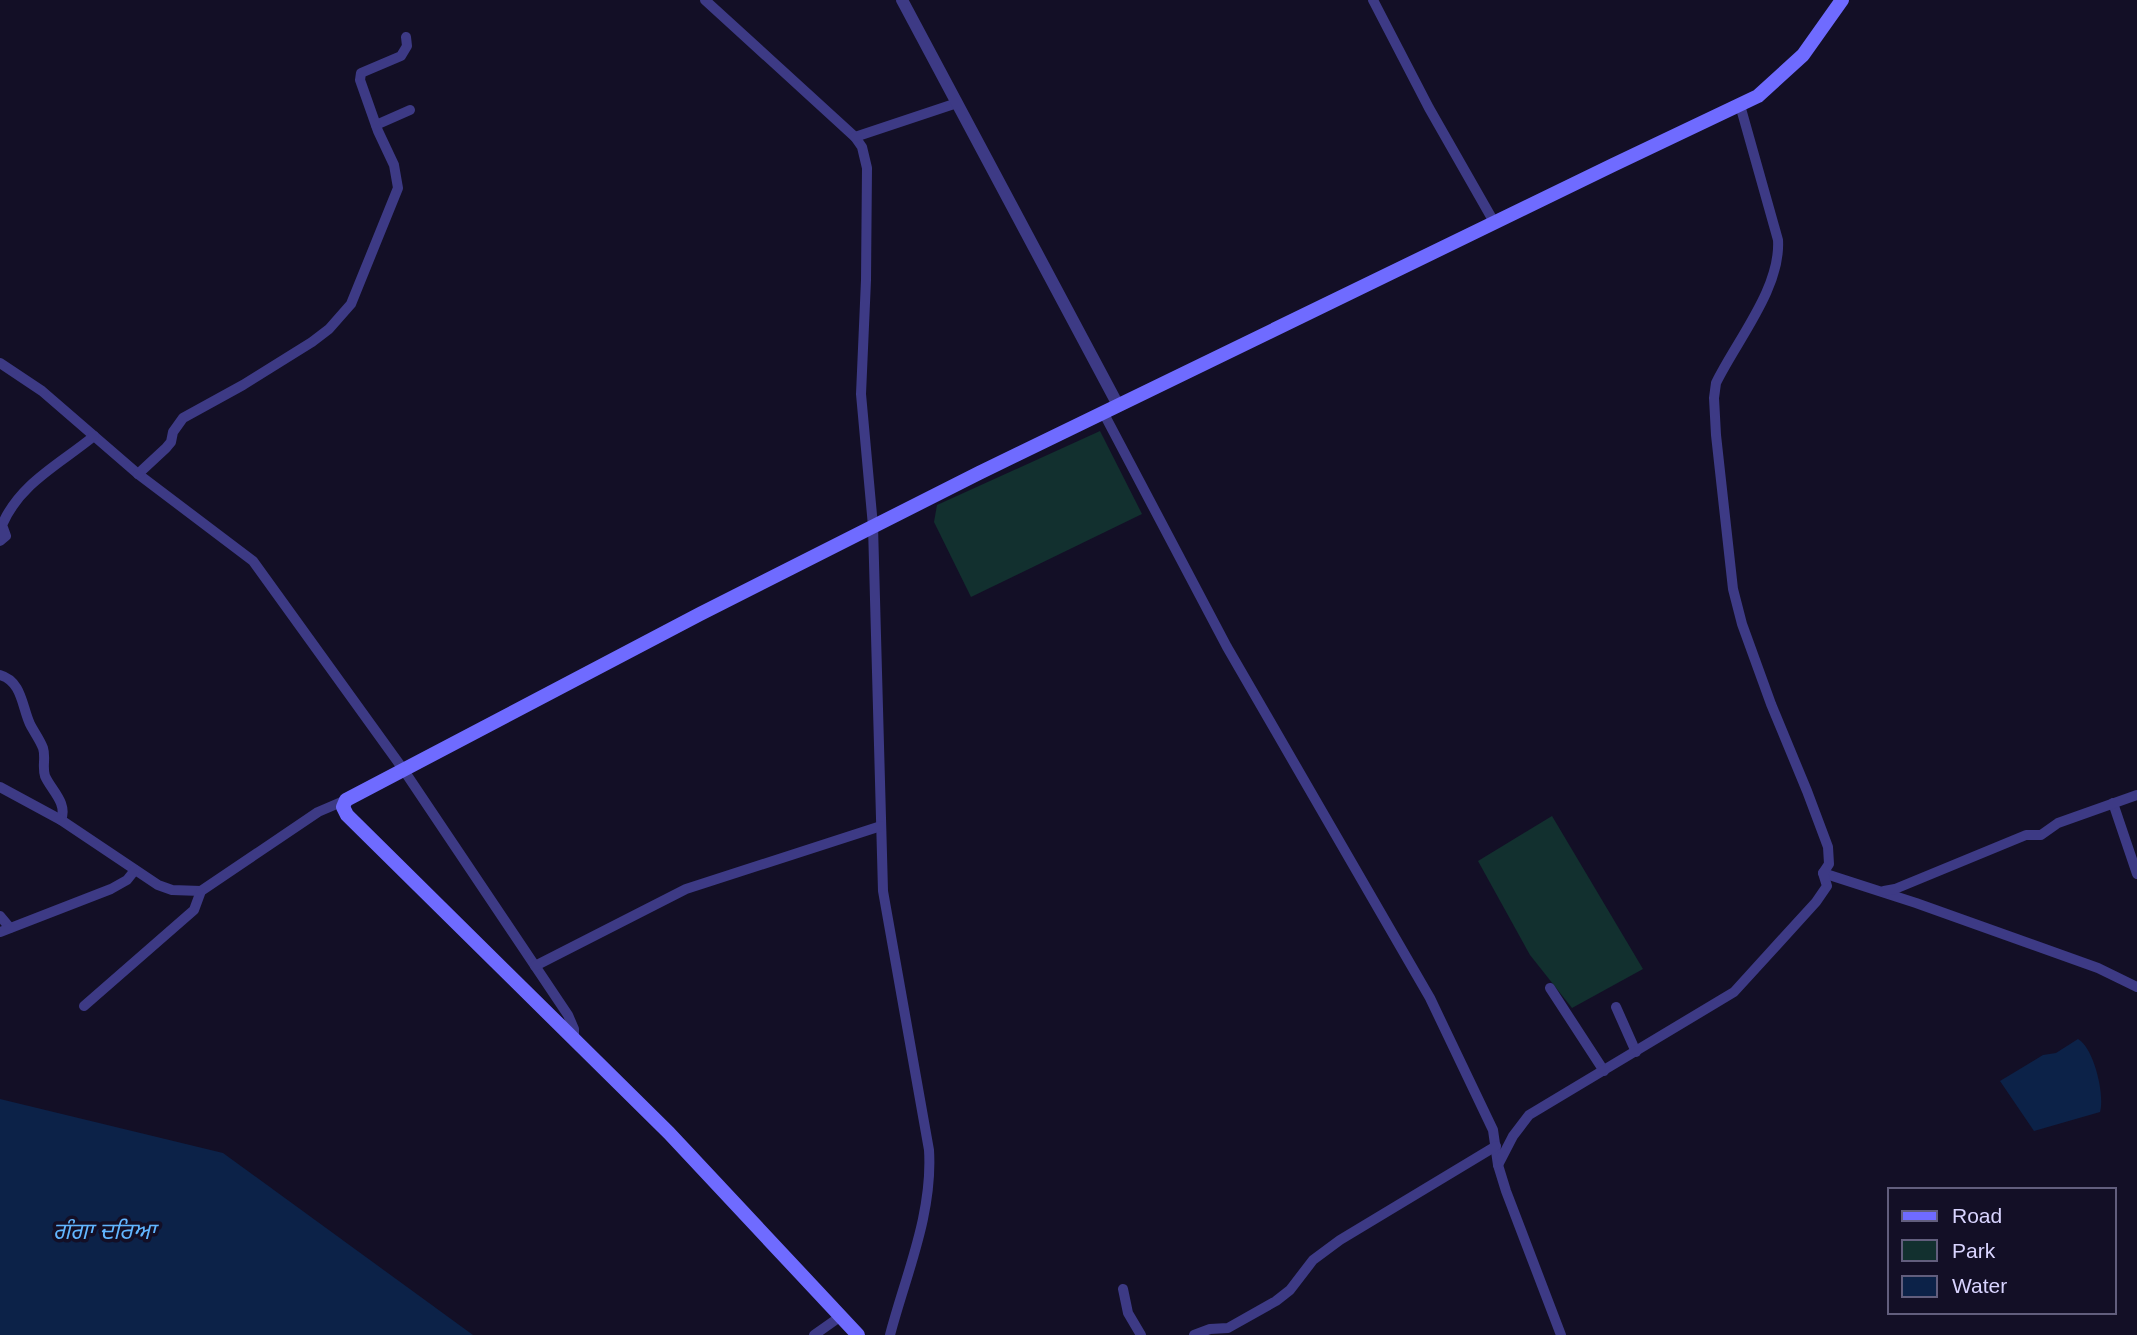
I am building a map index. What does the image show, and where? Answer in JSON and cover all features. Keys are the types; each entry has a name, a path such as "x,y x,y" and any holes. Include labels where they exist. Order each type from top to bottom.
{"main road":[{"path":"859,1335 669,1133 347,815 344,807 346,800 687,620 873,526 1758,96 1803,55 1842,0"}],"street":[{"path":"705,0 855,136 862,147 867,168 861,394 873,526 883,891 930,1167 927,1207 890,1335"},
{"path":"902,0 1118,405"},
{"path":"1373,0 1429,108 1494,222"},
{"path":"138,474 171,442 173,432 183,418 312,342 329,329 351,304 398,188 394,166 360,80 361,72 401,56 405,51 406,37"},
{"path":"855,136 957,103"},
{"path":"1740,105 1778,240 1779,255 1771,282 1716,383 1714,415 1726,537 1733,589 1742,624 1828,847 1829,864 1823,873"},
{"path":"376,125 410,110"},
{"path":"0,363 42,391 138,474 253,561 403,769 571,1021 574,1039"},
{"path":"1103,412 1227,647 1430,998 1493,1130 1498,1165 1561,1335"},
{"path":"0,541 6,536 2,525 14,501 36,480 94,436"},
{"path":"0,675 7,678 21,696 30,724 43,748 46,777 63,806 61,820"},
{"path":"0,787 61,820 158,885 172,890 201,891"},
{"path":"1880,891 1895,889 2026,835 2041,835 2058,823 2137,795"},
{"path":"84,1006 194,910 201,891 318,812 346,800"},
{"path":"2113,803 2137,874"},
{"path":"535,966 686,889 881,826"},
{"path":"0,916 5,930 111,889 127,880 135,870"},
{"path":"1823,873 2098,968 2137,987"},
{"path":"1498,1165 1513,1136 1530,1115 1724,999 1743,984 1816,902 1827,886 1823,873"},
{"path":"1550,988 1604,1071"},
{"path":"1615,1007 1636,1052"},
{"path":"1194,1335 1210,1329 1228,1328 1276,1301 1290,1290 1320,1255 1384,1212 1496,1146"},
{"path":"1123,1289 1128,1313 1141,1335"},
{"path":"814,1335 841,1316"}],"green space":[{"path":"1100,431 1142,514 971,597 934,522 937,505"},
{"path":"1552,816 1643,969 1572,1008 1530,955 1478,861"}],"water":[{"path":"2078,1039 2089,1052 2097,1072 2101,1095 2100,1112 2034,1131 2000,1081 2043,1055 2056,1053"},
{"name":"ਗੰਗਾ ਦਰਿਆ","path":"0,1099 223,1153 473,1335 0,1335"}]}
